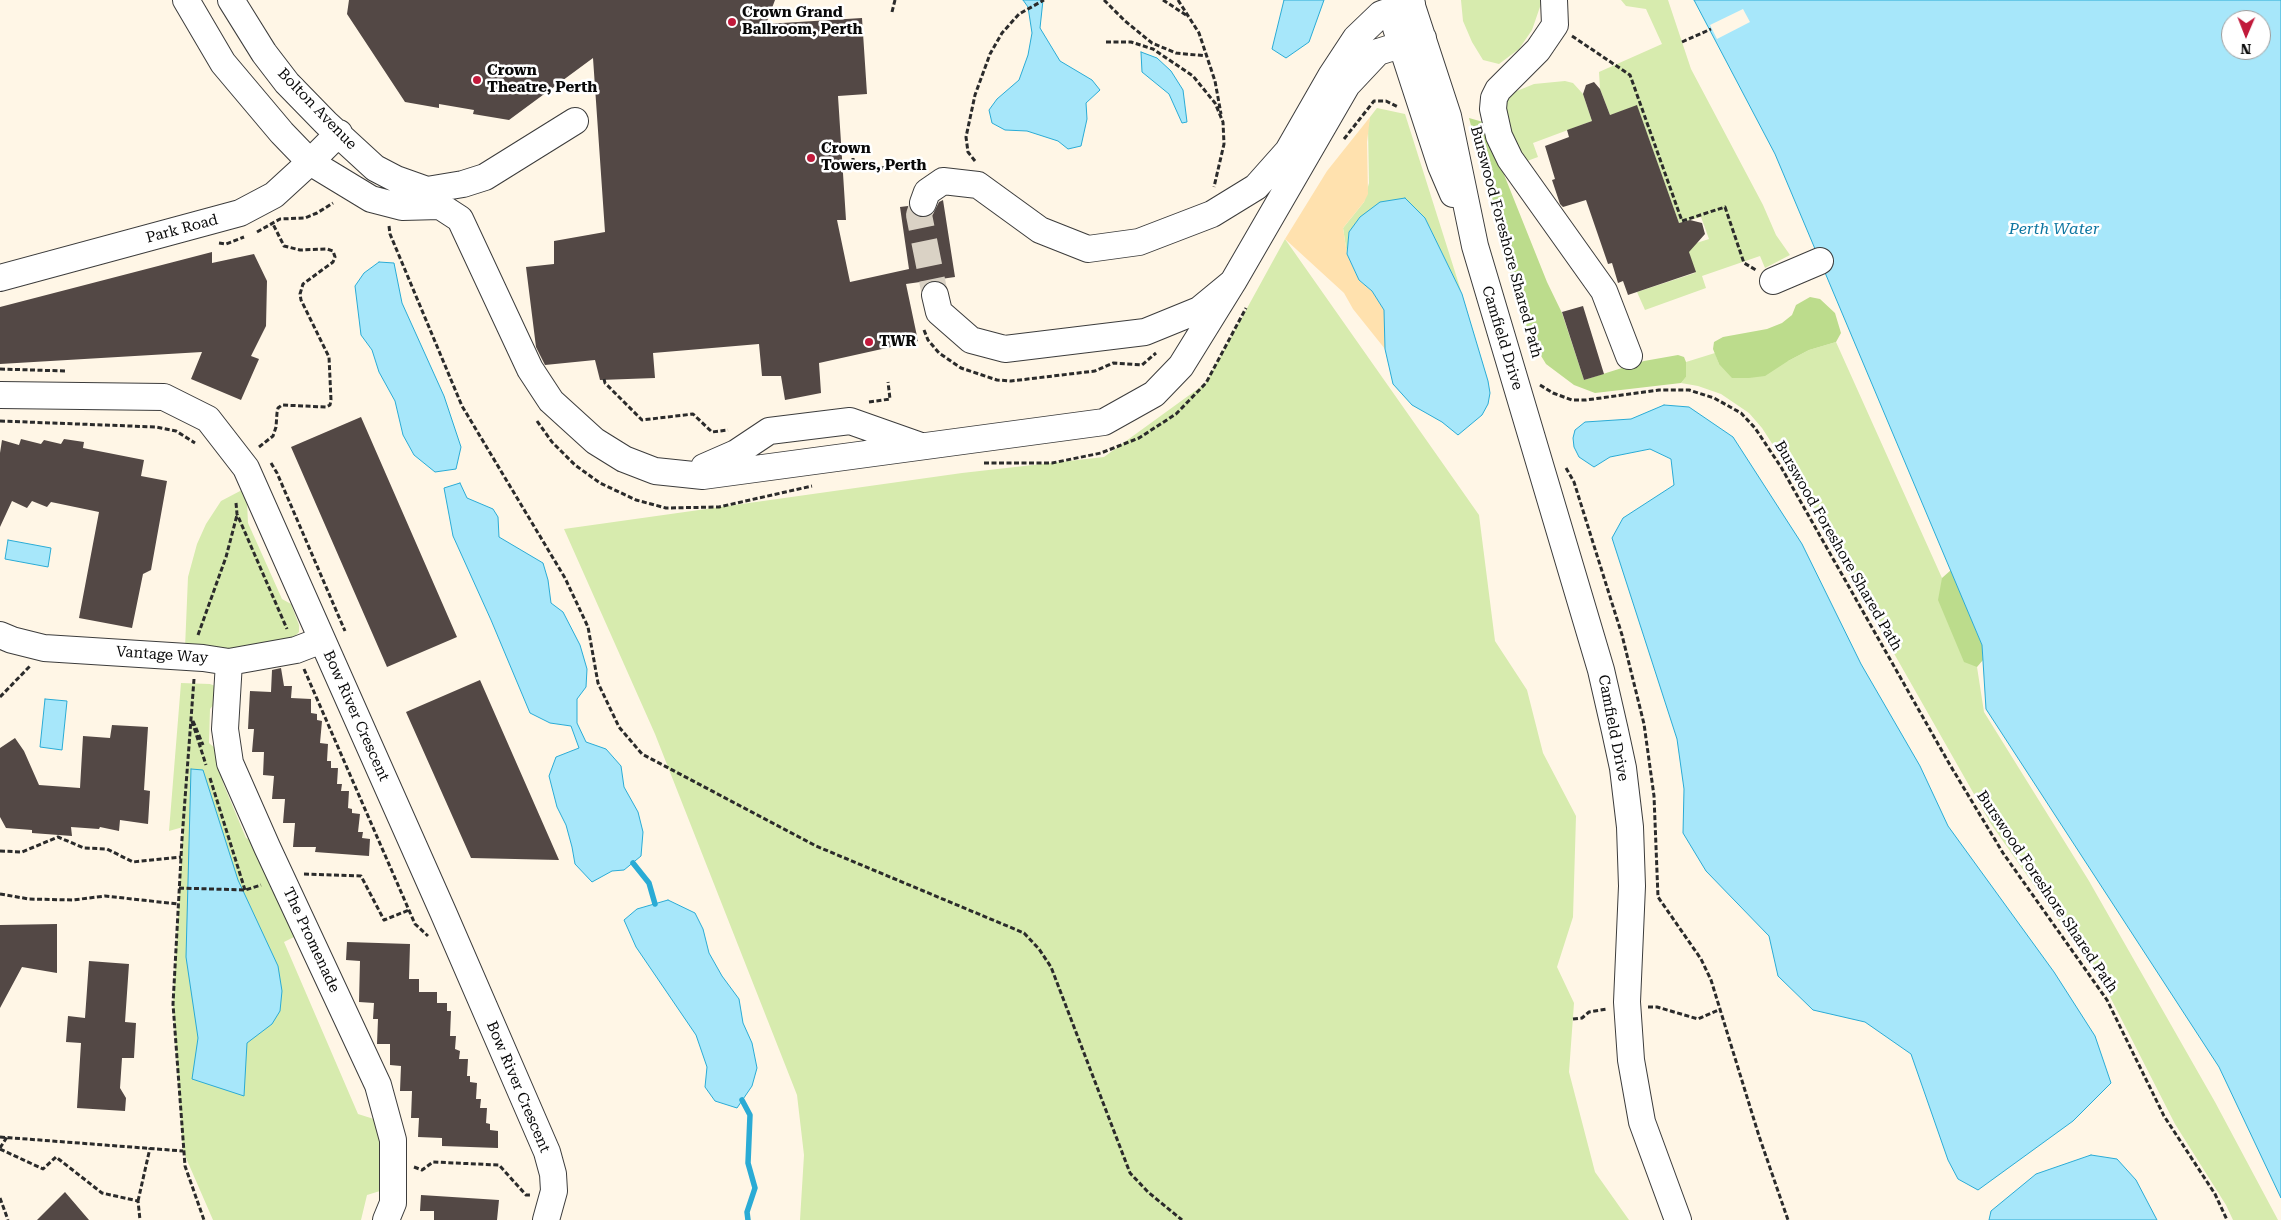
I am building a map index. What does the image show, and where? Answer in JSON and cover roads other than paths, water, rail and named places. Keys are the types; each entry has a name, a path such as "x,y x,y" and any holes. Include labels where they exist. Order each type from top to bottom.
{"street":[{"path":"186,0 223,62 282,133 310,162 359,193 386,204 402,207 433,198 460,219 530,368 552,400 595,441 624,459 655,471 703,476 1104,422 1154,394 1182,366 1241,292 1347,85 1378,52 1412,41"},
{"name":"Bolton Avenue","path":"231,0 264,53 287,83 326,123 375,168 433,198 463,184 485,177 575,121"},
{"path":"1554,0 1555,25 1538,50 1498,90 1494,98 1493,109 1499,136 1510,159 1604,291 1629,356"},
{"path":"923,203 927,192 943,181 978,185 1040,230 1088,249 1139,242 1212,214 1256,187 1288,151 1331,76 1356,38 1381,14 1400,4"},
{"name":"Camfield Drive","path":"1400,4 1412,41 1448,116 1475,246 1601,670 1615,731 1630,827 1632,886 1627,1002 1632,1060 1642,1122 1678,1220"},
{"name":"Park Road","path":"0,278 240,212 274,195 339,133"},
{"path":"1773,281 1820,261"},
{"path":"935,295 939,312 971,340 1005,349 1145,332 1241,292"},
{"name":"Bow River Crescent","path":"0,395 164,397 208,419 246,468 547,1152 553,1174 554,1191 546,1220"},
{"path":"690,474 736,453 769,431 850,421 921,446"},
{"name":"Vantage Way","path":"0,634 12,640 37,662 203,658 229,662 296,650 322,640"},
{"name":"The Promenade","path":"229,662 225,729 230,763 267,848 378,1085 392,1140 392,1203 386,1220"}],"water":[{"path":"1023,0 1043,0 1040,28 1060,61 1092,80 1100,90 1086,103 1087,119 1081,146 1068,149 1058,141 1027,131 1005,130 992,123 989,110 997,99 1019,80 1028,55 1032,33 1028,7"},
{"path":"1284,0 1324,0 1309,42 1286,58 1272,49"},
{"name":"Perth Water","path":"1694,0 2281,0 2281,1198 2219,1067 1986,709 1982,645 1775,154"},
{"path":"1141,52 1157,58 1171,71 1183,90 1187,122 1182,123 1169,94 1142,72"},
{"path":"1405,198 1425,218 1462,294 1488,381 1490,393 1488,404 1482,415 1458,435 1442,422 1412,405 1393,384 1385,349 1384,310 1372,291 1359,280 1347,254 1349,232 1360,217 1380,202"},
{"path":"379,262 394,263 402,303 444,396 461,447 456,469 435,472 414,455 403,435 395,401 379,372 372,350 361,335 355,286 364,273"},
{"path":"1664,405 1689,407 1733,437 1802,544 1861,664 1920,766 1948,826 2054,972 2095,1036 2111,1083 2073,1121 1978,1190 1958,1179 1948,1160 1911,1054 1865,1022 1813,1010 1778,976 1769,936 1706,871 1683,833 1684,789 1677,739 1612,538 1623,518 1674,485 1671,459 1650,449 1610,457 1594,467 1579,457 1574,447 1573,438 1575,430 1585,422 1631,419"},
{"path":"460,483 467,498 493,509 498,517 499,537 543,563 548,580 551,603 563,612 580,645 587,669 586,687 577,699 577,723 586,742 606,749 621,766 624,787 638,812 643,832 641,856 624,870 612,871 592,882 575,864 566,825 557,807 549,776 556,757 579,748 571,726 550,723 530,713 453,536 444,488"},
{"path":"8,540 51,548 48,567 5,559"},
{"path":"45,699 67,701 62,750 40,747"},
{"path":"191,769 203,770 238,880 278,966 282,991 280,1011 272,1024 247,1043 244,1096 192,1079 198,1038 186,957"},
{"path":"668,900 695,913 703,929 709,953 722,976 739,999 743,1023 752,1043 757,1068 752,1086 737,1108 715,1101 705,1087 707,1067 696,1035 636,947 624,920 637,909"},
{"path":"2091,1155 2117,1159 2136,1180 2157,1220 1989,1220 1991,1211 2036,1174"}],"waterway":[{"path":"633,863 649,883 655,904"},
{"path":"742,1100 750,1115 748,1163 755,1188 747,1212 748,1220"}],"tunnel":[{"path":"923,203 919,215 935,295"}],"place":[{"name":"Crown Grand Ballroom, Perth","path":"732,22"},
{"name":"Crown Theatre, Perth","path":"477,80"},
{"name":"Crown Towers, Perth","path":"811,158"},
{"name":"TWR","path":"869,342"}]}
